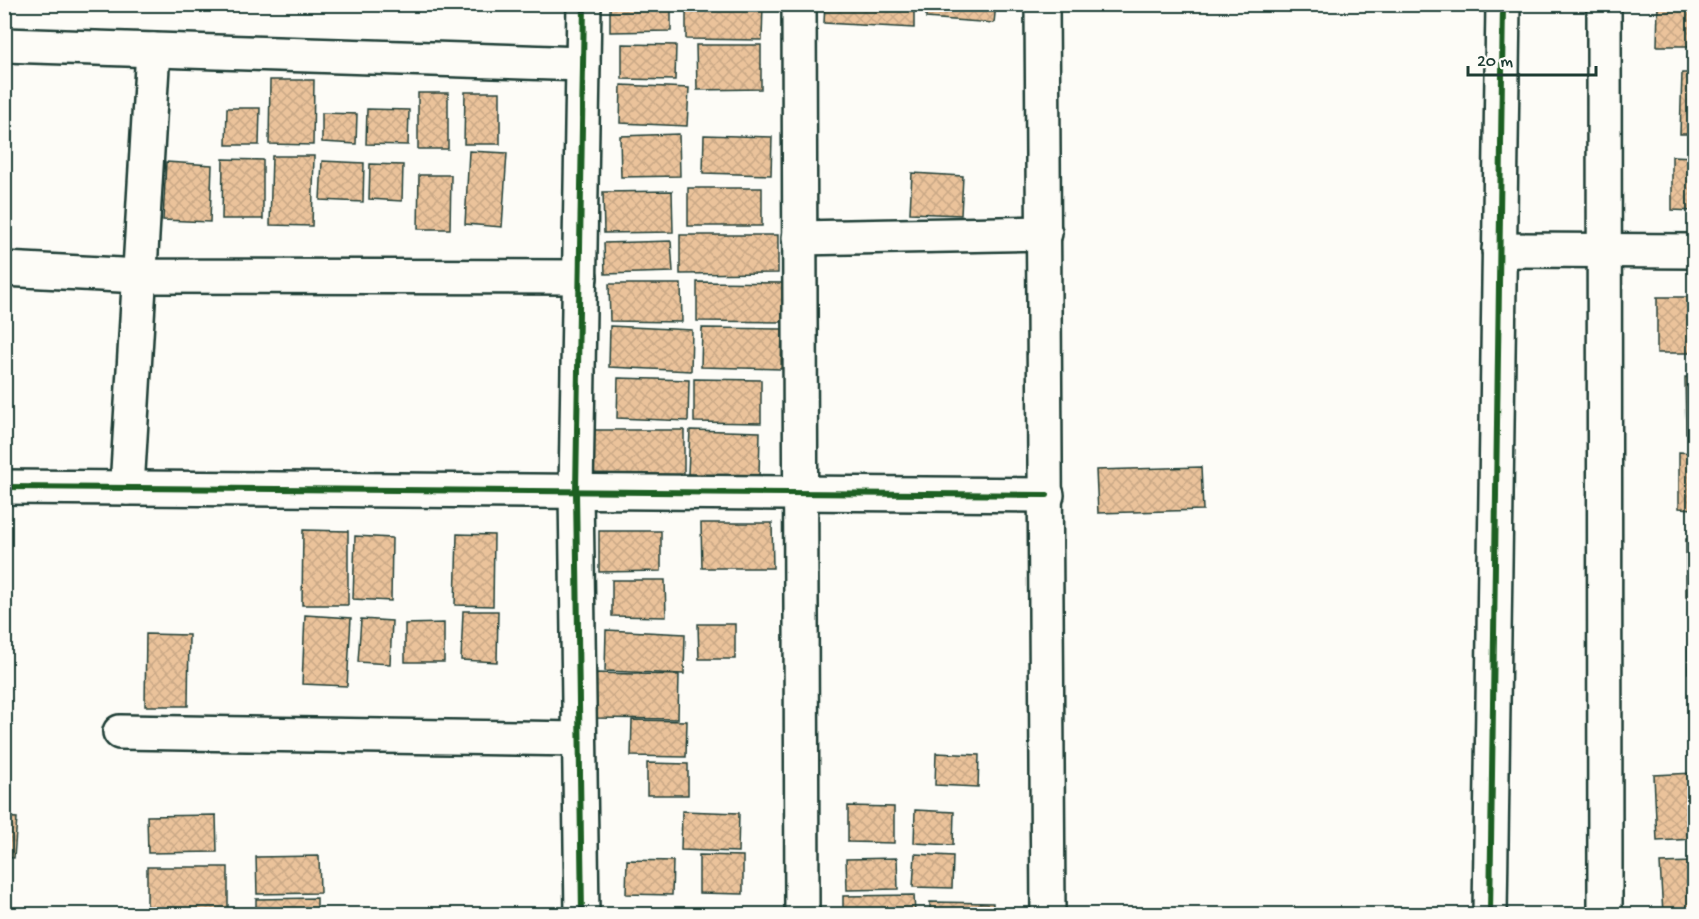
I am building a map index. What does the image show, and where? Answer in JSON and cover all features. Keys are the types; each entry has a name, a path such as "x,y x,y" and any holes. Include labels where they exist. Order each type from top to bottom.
{"street":[{"path":"582,915 576,492 584,4"},
{"path":"799,4 802,915"},
{"path":"1042,4 1048,915"},
{"path":"1490,915 1503,4"},
{"path":"1604,4 1605,915"},
{"path":"4,45 583,64"},
{"path":"127,488 153,50"},
{"path":"800,238 1045,233"},
{"path":"1499,250 1695,251"},
{"path":"4,269 140,276 580,277"},
{"path":"4,487 1047,495"},
{"path":"120,732 579,739"}],"building":[{"path":"610,4 671,4 671,31 610,32"},
{"path":"686,4 763,4 762,40 686,39"},
{"path":"825,4 914,4 914,28 824,23"},
{"path":"926,4 996,4 994,23 926,18"},
{"path":"1658,4 1694,4 1694,46 1657,46"},
{"path":"622,44 676,45 675,80 622,79"},
{"path":"696,45 761,45 761,89 697,90"},
{"path":"1682,73 1694,73 1694,134 1680,134"},
{"path":"270,80 314,80 313,145 269,144"},
{"path":"621,85 689,88 687,126 620,123"},
{"path":"465,92 500,92 500,144 464,144"},
{"path":"418,93 448,93 448,149 418,149"},
{"path":"227,108 260,108 259,145 226,145"},
{"path":"367,109 409,110 408,145 366,144"},
{"path":"322,113 357,114 356,144 322,142"},
{"path":"679,134 680,176 621,177 620,136"},
{"path":"704,135 772,137 771,175 703,173"},
{"path":"469,151 507,153 502,227 465,224"},
{"path":"272,156 314,156 312,226 270,225"},
{"path":"1672,156 1694,157 1694,211 1672,210"},
{"path":"223,159 263,160 263,219 222,219"},
{"path":"322,161 364,163 363,202 320,200"},
{"path":"166,162 212,165 210,222 163,220"},
{"path":"370,164 403,165 402,201 369,199"},
{"path":"912,173 963,176 961,215 910,213"},
{"path":"419,175 451,175 450,229 418,229"},
{"path":"688,188 762,188 762,226 688,226"},
{"path":"672,191 673,232 604,233 603,192"},
{"path":"680,235 778,235 778,273 680,274"},
{"path":"671,241 673,272 605,274 604,243"},
{"path":"697,282 786,283 785,322 697,321"},
{"path":"609,284 681,284 682,322 610,321"},
{"path":"1657,297 1694,297 1694,353 1657,353"},
{"path":"610,326 692,330 691,371 609,367"},
{"path":"702,328 782,329 781,369 701,367"},
{"path":"1685,377 1694,377 1694,433 1686,433"},
{"path":"618,378 689,380 688,421 617,418"},
{"path":"694,379 761,380 761,423 694,422"},
{"path":"594,430 684,430 684,481 594,482"},
{"path":"690,430 760,432 759,477 688,474"},
{"path":"1679,452 1694,453 1694,509 1679,508"},
{"path":"1201,467 1203,510 1098,513 1096,470"},
{"path":"701,523 772,523 773,568 702,568"},
{"path":"303,530 348,531 348,605 302,605"},
{"path":"599,531 661,531 661,571 599,572"},
{"path":"457,534 494,535 493,606 455,605"},
{"path":"355,536 392,538 391,601 353,599"},
{"path":"1686,539 1694,539 1694,597 1686,597"},
{"path":"612,580 665,580 666,617 612,616"},
{"path":"463,611 498,611 497,662 461,660"},
{"path":"305,615 351,618 347,686 302,684"},
{"path":"361,619 392,621 390,664 358,662"},
{"path":"1688,619 1694,619 1694,673 1688,673"},
{"path":"444,623 444,662 405,662 405,624"},
{"path":"698,624 735,624 735,659 699,659"},
{"path":"606,630 685,634 684,674 605,671"},
{"path":"146,634 189,635 188,706 145,706"},
{"path":"594,673 679,675 678,719 593,718"},
{"path":"1694,681 1694,749 1693,749"},
{"path":"632,720 687,721 686,757 631,756"},
{"path":"936,753 979,755 978,787 935,785"},
{"path":"647,763 688,764 688,795 647,795"},
{"path":"1694,773 1694,839 1657,841 1654,775"},
{"path":"848,806 894,807 894,843 848,842"},
{"path":"915,810 954,812 953,845 914,843"},
{"path":"682,811 739,813 738,852 681,850"},
{"path":"216,815 217,852 148,853 147,816"},
{"path":"4,817 17,818 14,858 4,857"},
{"path":"915,854 953,856 952,888 913,887"},
{"path":"699,855 743,856 743,894 699,893"},
{"path":"319,856 320,893 257,894 256,857"},
{"path":"897,858 898,889 847,890 846,859"},
{"path":"627,860 673,861 672,895 626,894"},
{"path":"1694,862 1694,914 1663,914 1660,863"},
{"path":"147,867 228,867 228,914 147,914"},
{"path":"914,895 915,914 843,914 843,896"},
{"path":"317,898 317,914 256,914 256,899"},
{"path":"930,902 993,903 993,914 930,914"},
{"path":"628,908 672,909 672,914 628,914"}],"cycle path":[{"path":"582,914 576,492 584,4"},
{"path":"1490,914 1503,4"},
{"path":"4,487 1047,495"}]}
